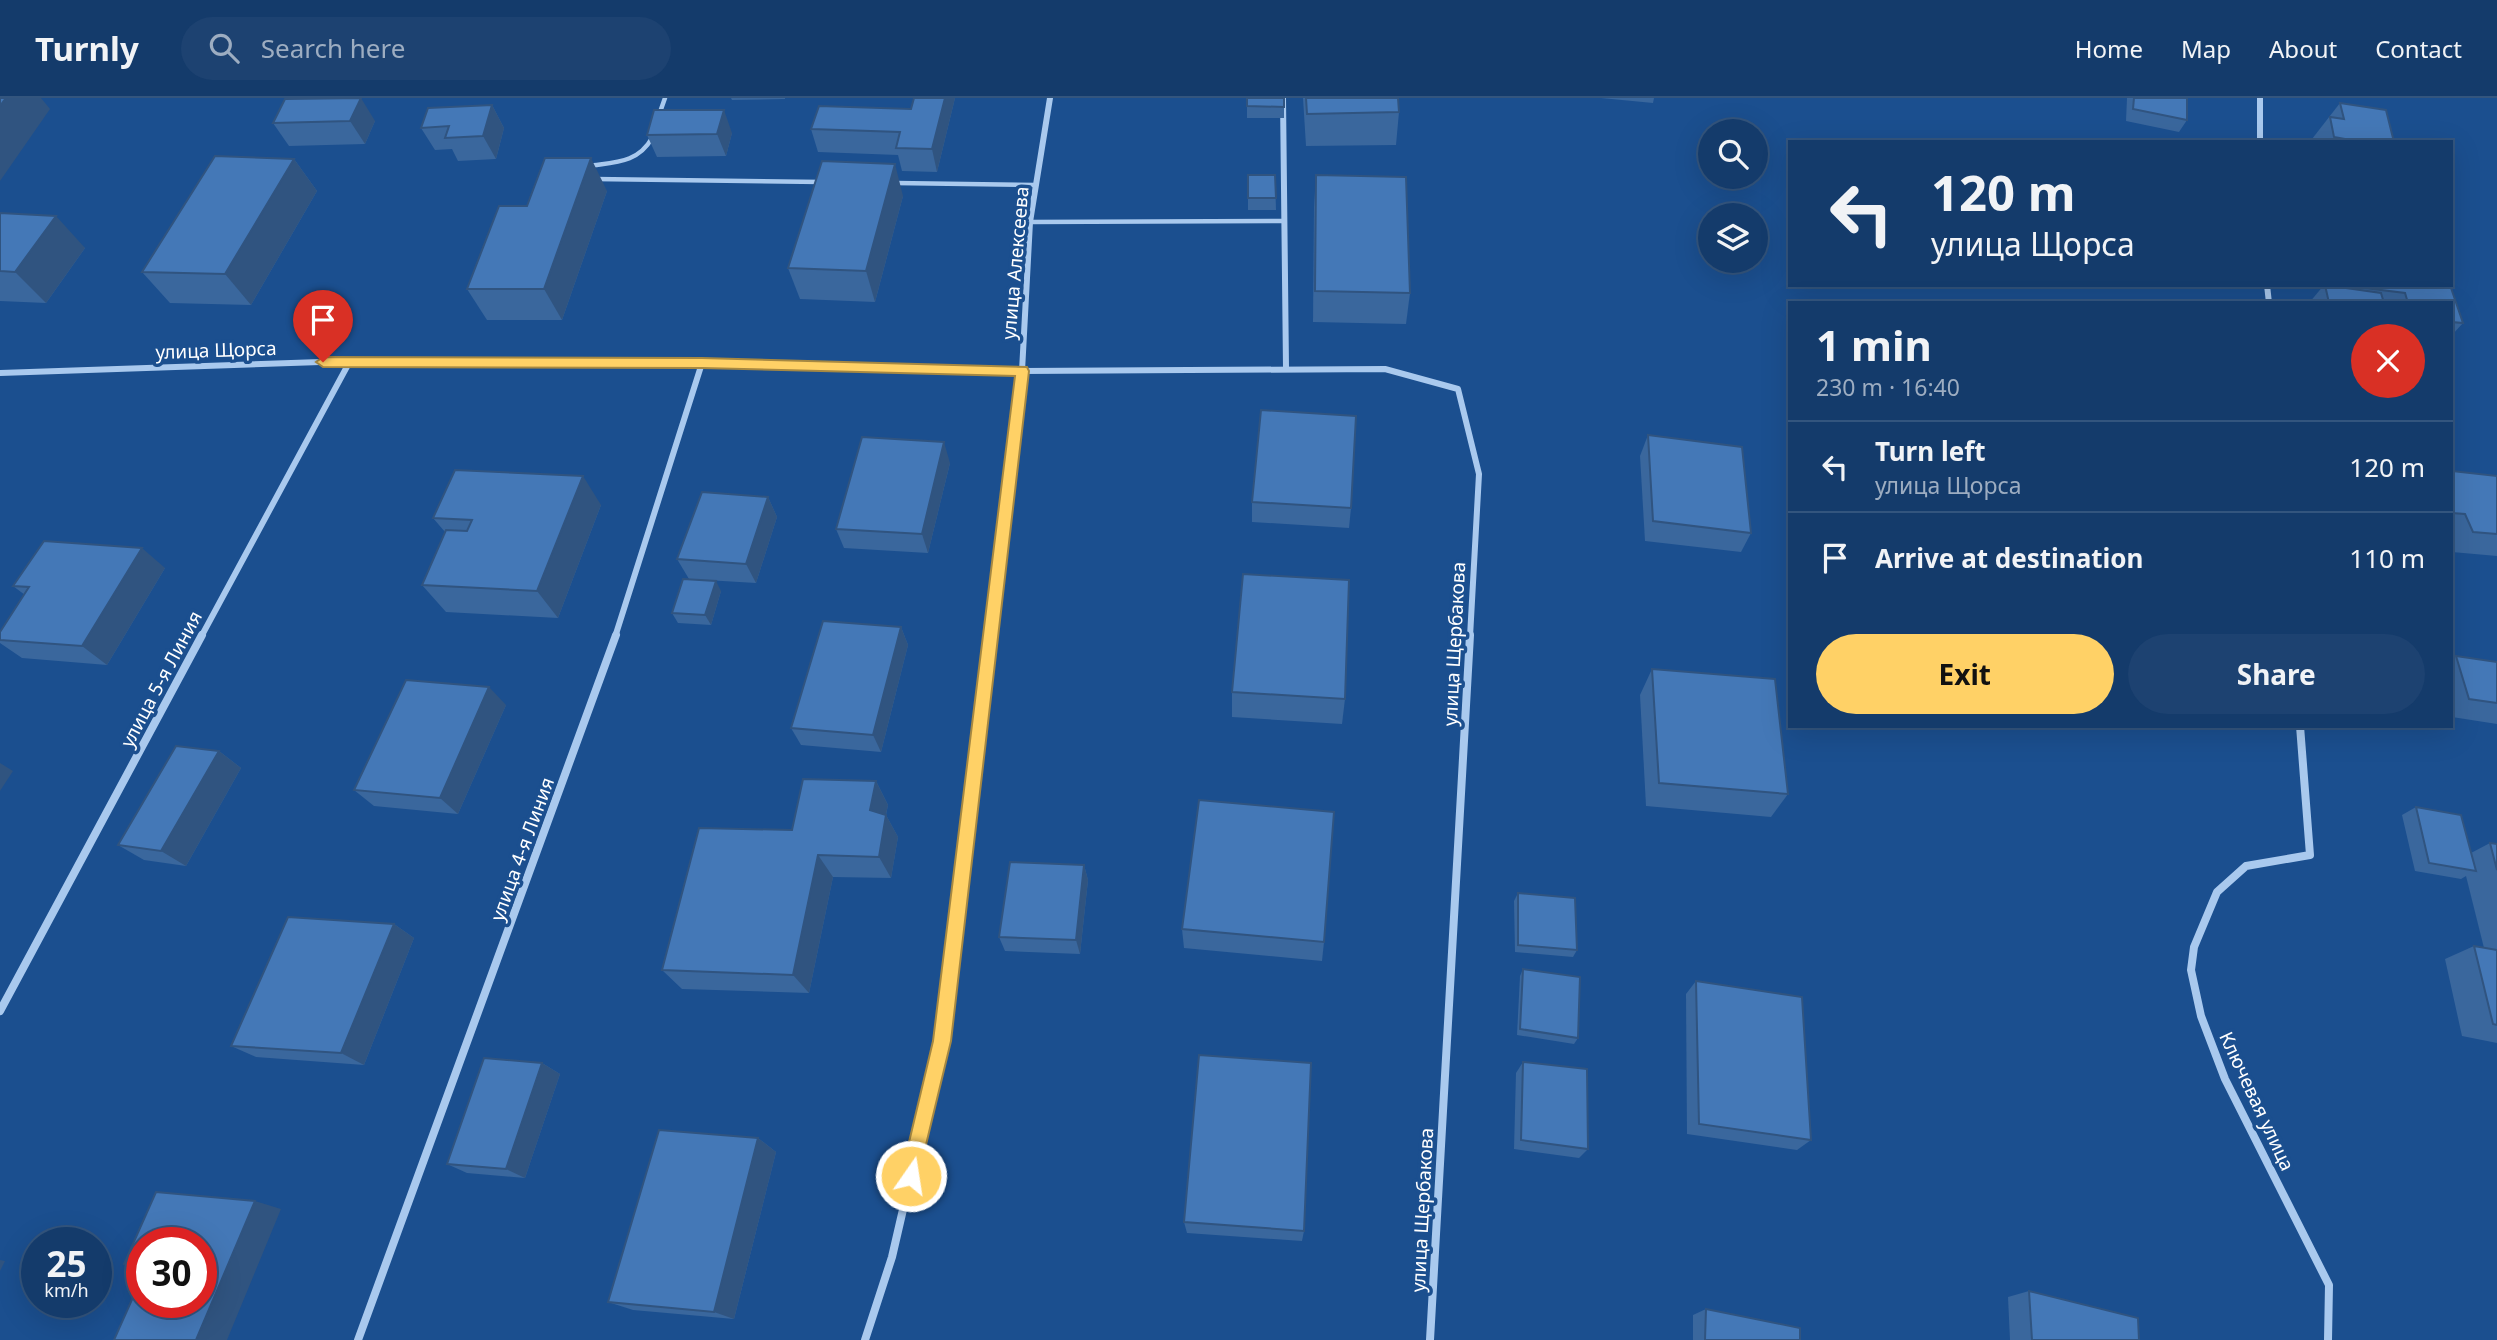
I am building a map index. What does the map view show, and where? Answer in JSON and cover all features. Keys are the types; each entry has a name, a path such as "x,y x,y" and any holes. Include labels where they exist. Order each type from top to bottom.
{"street":[{"name":"улица Алексеева","path":"865,1340 891,1256 942,1041 1022,371 1030,222 1050,98"},
{"path":"1283,98 1282,221 1286,368"},
{"path":"2260,98 2260,140"},
{"name":"улица Щорса","path":"0,373 350,361 702,363 1022,371"},
{"name":"улица 5-я Линия","path":"0,1011 350,361"},
{"name":"улица 4-я Линия","path":"358,1340 631,593 702,363"},
{"name":"улица Щербакова","path":"1022,371 1385,369 1458,389 1479,474 1430,1340"},
{"name":"Ключевая улица","path":"2300,728 2310,855 2246,866 2217,892 2194,947 2191,970 2201,1016 2225,1079 2329,1285 2328,1340"}],"lane":[{"path":"658,119 665,98"},
{"path":"585,173 589,166 633,159 644,153 654,130"},
{"path":"582,179 830,182"},
{"path":"885,183 1036,185"},
{"path":"1030,222 1282,221"}],"building":[{"path":"361,98 350,121 273,123 285,99"},
{"path":"914,98 945,98 932,149 896,148 900,132 811,129 819,106 911,109"},
{"path":"1247,98 1284,98 1284,107 1247,106"},
{"path":"1306,98 1398,98 1399,112 1307,114"},
{"path":"2134,98 2187,98 2187,120 2133,109"},
{"path":"2340,103 2386,110 2394,140 2350,140 2334,137 2330,117 2344,119"},
{"path":"492,105 483,136 445,138 449,126 421,128 428,108"},
{"path":"654,110 724,110 717,134 647,135"},
{"path":"215,156 294,159 225,274 142,272"},
{"path":"545,158 591,158 544,289 467,289 499,206 527,206"},
{"path":"822,161 895,164 866,271 788,268"},
{"path":"1248,175 1275,175 1276,198 1248,198"},
{"path":"1316,175 1406,177 1410,293 1315,291"},
{"path":"0,213 56,216 15,272 0,271"},
{"path":"2325,287 2381,293 2383,301 2329,301"},
{"path":"2451,287 2463,323 2453,322 2453,301 2407,301 2405,293 2365,288"},
{"path":"1261,410 1356,416 1351,508 1252,502"},
{"path":"1648,435 1742,447 1751,533 1653,521"},
{"path":"862,437 944,442 922,534 836,529"},
{"path":"455,470 583,476 537,591 422,585 446,530 467,531 472,520 433,518"},
{"path":"2453,471 2497,476 2497,534 2473,532 2465,514 2453,513"},
{"path":"702,492 768,497 746,564 677,559"},
{"path":"44,541 142,548 82,646 0,640 0,632 29,587 13,586"},
{"path":"1243,574 1349,580 1345,699 1232,692"},
{"path":"683,579 716,581 705,615 672,613"},
{"path":"823,621 901,627 873,735 791,728"},
{"path":"2456,656 2497,662 2497,703 2469,699"},
{"path":"1652,669 1775,679 1788,794 1659,783"},
{"path":"406,680 489,687 440,798 354,790"},
{"path":"176,746 219,751 161,851 118,845"},
{"path":"803,779 876,781 870,810 886,815 879,857 818,855 793,975 662,970 699,828 792,830"},
{"path":"1199,800 1334,812 1324,942 1182,929"},
{"path":"2416,807 2461,815 2476,871 2429,863"},
{"path":"2490,843 2497,844 2497,870"},
{"path":"1010,862 1084,865 1076,940 999,937"},
{"path":"1518,893 1575,898 1577,950 1518,945"},
{"path":"288,917 394,924 341,1053 231,1046"},
{"path":"2474,946 2497,950 2497,1025 2493,1024"},
{"path":"1523,969 1580,977 1578,1038 1520,1029"},
{"path":"1696,981 1802,997 1811,1140 1699,1124"},
{"path":"1199,1055 1311,1063 1304,1231 1184,1222"},
{"path":"484,1058 542,1063 506,1169 447,1164"},
{"path":"1523,1062 1587,1069 1588,1149 1521,1140"},
{"path":"659,1130 758,1138 714,1312 608,1302"},
{"path":"156,1192 255,1201 217,1291 217,1227 140,1227"},
{"path":"2029,1291 2138,1318 2139,1340 2032,1340"},
{"path":"1706,1309 1800,1328 1800,1340 1705,1340"},
{"path":"126,1313 126,1318 205,1318 196,1340 114,1340"}],"route":[{"path":"323,362 702,363 1022,371 942,1041 911,1176"}]}
